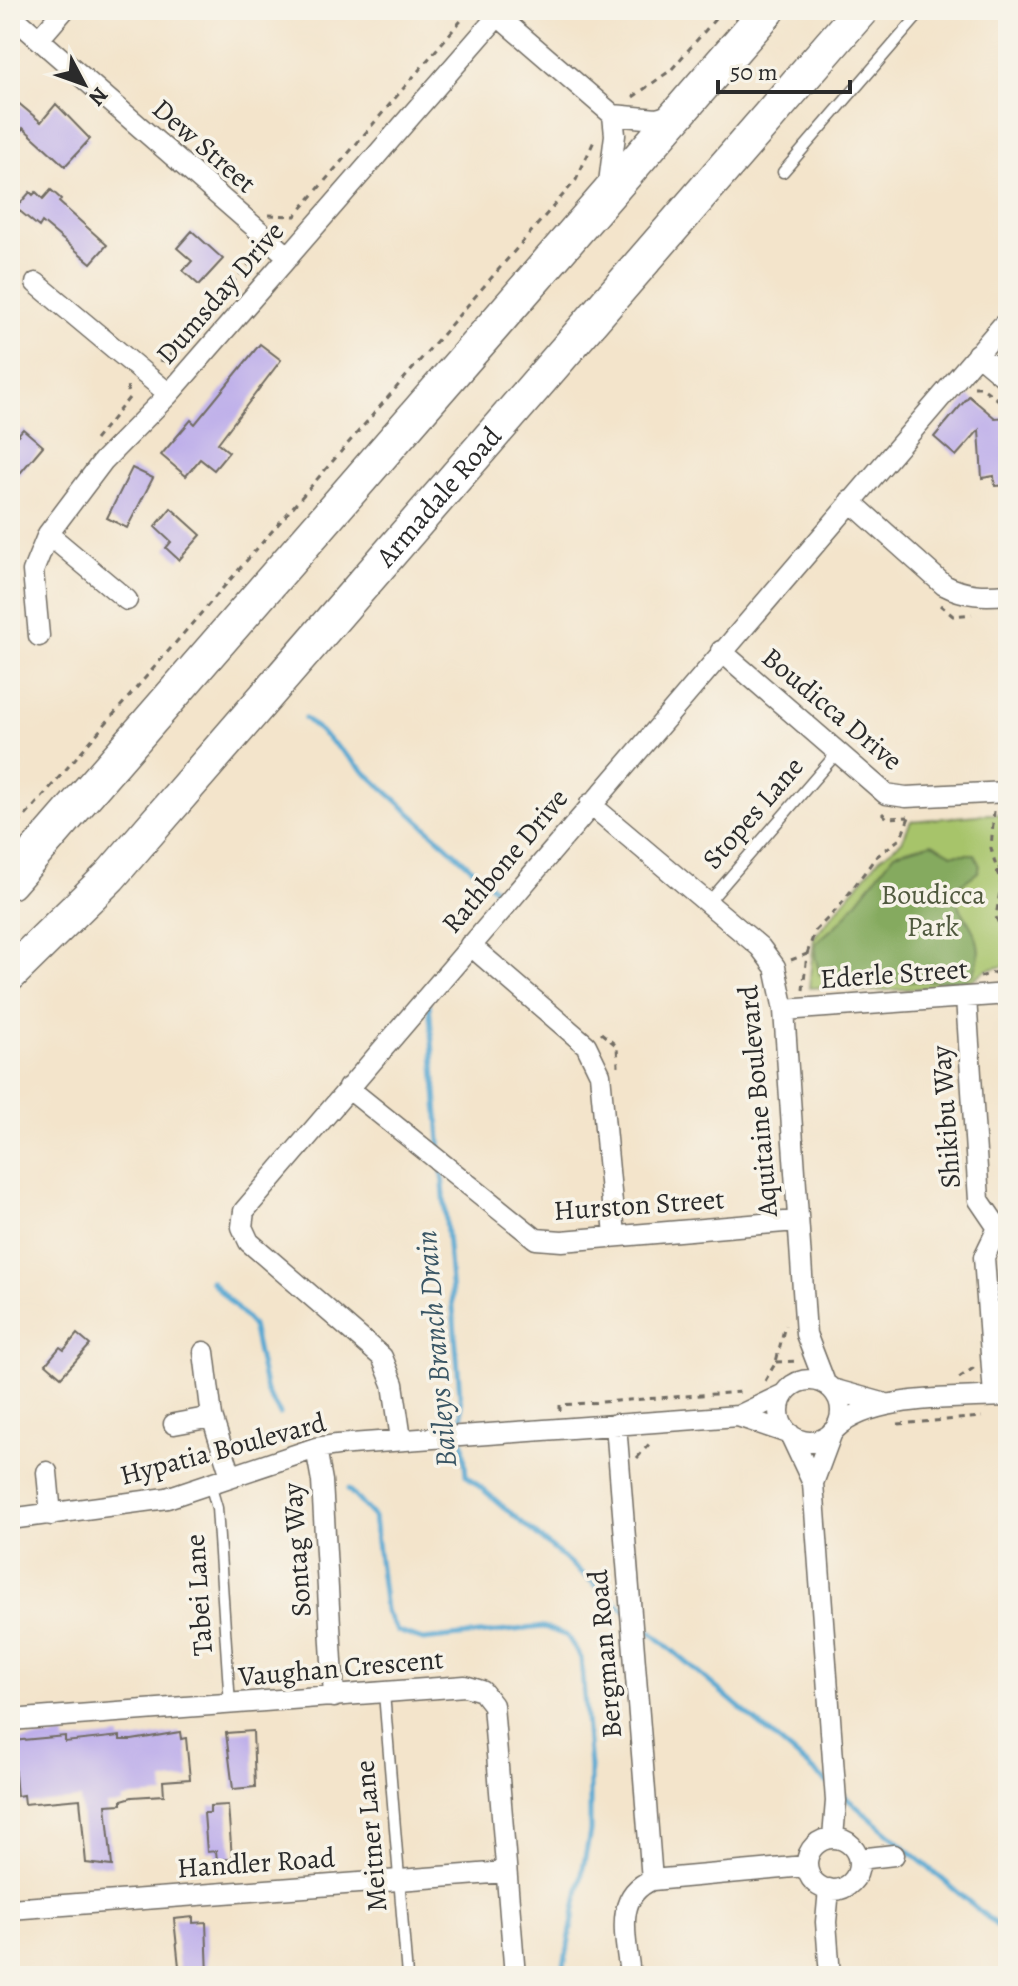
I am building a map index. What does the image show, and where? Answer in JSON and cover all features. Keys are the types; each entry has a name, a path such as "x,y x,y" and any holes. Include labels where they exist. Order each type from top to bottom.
{"highway":[{"path":"10,882 768,10"},
{"name":"Armadale Road","path":"10,974 110,876 861,10"}],"street":[{"path":"39,39 64,10"},
{"path":"500,13 613,115 657,119 679,112"},
{"name":"Dumsday Drive","path":"39,636 33,571 48,534 103,461 169,394 500,13"},
{"name":"Dew Street","path":"10,14 289,257"},
{"path":"608,192 615,135 613,115"},
{"path":"36,283 169,394"},
{"name":"Rathbone Drive","path":"401,1439 393,1384 382,1357 249,1242 242,1227 244,1211 1002,326"},
{"path":"977,354 1008,380"},
{"path":"850,501 944,585 958,592 982,596 1008,594"},
{"path":"48,534 127,600"},
{"name":"Boudicca Drive","path":"721,651 836,754 886,794 906,797 1008,792"},
{"name":"Aquitaine Boulevard","path":"590,804 760,947 775,967 784,1010 806,1361 828,1386"},
{"path":"470,945 586,1045 595,1059 600,1074 615,1235"},
{"name":"Ederle Street","path":"784,1010 1008,994"},
{"name":"Shikibu Way","path":"966,997 979,1200 1003,1226"},
{"name":"Hurston Street","path":"348,1088 536,1239 562,1241 796,1221"},
{"path":"789,1433 811,1442 858,1415 998,1403 984,1257 1003,1226"},
{"path":"204,1352 212,1417 231,1476"},
{"path":"806,1361 787,1390 779,1414 813,1483 835,1786 833,1838"},
{"path":"787,1390 808,1380 887,1414"},
{"path":"813,1483 840,1404 828,1386"},
{"name":"Hypatia Boulevard","path":"10,1519 137,1505 316,1448 616,1424 749,1404 787,1390"},
{"name":"Hypatia Boulevard","path":"749,1404 789,1433"},
{"path":"174,1424 212,1417"},
{"name":"Bergman Road","path":"616,1424 652,1880"},
{"name":"Sontag Way","path":"316,1448 322,1481 334,1697"},
{"path":"47,1472 51,1515"},
{"name":"Vaughan Crescent","path":"10,1720 465,1686 482,1691 493,1705 515,1976"},
{"path":"833,1838 849,1844 859,1859 852,1881 829,1889 813,1882 805,1866 813,1847 833,1838"},
{"path":"859,1859 894,1855"},
{"path":"630,1976 625,1911 633,1891 652,1880 805,1866"},
{"name":"Handler Road","path":"10,1909 506,1872"},
{"path":"829,1889 826,1922 830,1976"}],"lane":[{"path":"783,172 923,10"},
{"name":"Stopes Lane","path":"707,904 836,754"},
{"name":"Tabei Lane","path":"210,1484 217,1508 230,1705"},
{"name":"Meitner Lane","path":"384,1693 407,1976"}],"path":[{"path":"10,834 576,180 591,147 613,115 623,104 671,70 723,10"},
{"path":"970,387 981,387 1008,407"},
{"path":"929,595 953,616 980,614"},
{"path":"873,806 887,818 922,816"},
{"path":"980,812 1008,810"},
{"path":"994,811 991,848 1001,885 996,917 1008,945"},
{"path":"803,990 807,954 815,931 839,907 876,857 901,838 909,817"},
{"path":"998,869 1008,865"},
{"path":"784,953 789,960 807,954"},
{"path":"594,1027 617,1046 619,1076"},
{"path":"562,1427 560,1405 721,1396 749,1404 769,1377 786,1325"},
{"path":"776,1362 806,1361"},
{"path":"947,1380 960,1378 968,1368 992,1364"},
{"path":"887,1414 998,1403"},
{"path":"634,1462 650,1442"}],"green space":[{"name":"Boudicca Park","path":"1008,814 1008,965 986,970 965,985 860,992 850,986 809,988 814,937 879,859 902,841 911,821"},
{"name":"Boudicca Park","path":"932,843 952,854 974,854 980,866 978,872 954,889 979,948 974,973 965,980 864,983 834,974 820,975 815,956 816,943 842,920 895,853"}],"building":[{"path":"10,96 41,122 56,104 90,139 65,166 23,128 10,144"},
{"path":"51,190 61,199 59,202 107,245 91,263 42,222 39,227 16,208 30,192 33,195 36,192 43,199"},
{"path":"192,231 223,259 199,285 183,271 192,261 177,248"},
{"path":"260,344 281,360 218,443 229,452 214,470 200,459 186,476 161,455 191,420 195,424"},
{"path":"969,396 995,418 1007,417 1008,485 995,486 994,476 982,478 979,430 956,456 934,437"},
{"path":"23,429 43,446 10,485 10,444"},
{"path":"132,468 153,478 127,528 107,518"},
{"path":"171,508 201,535 179,560 166,548 171,542 155,527"},
{"path":"77,1334 90,1345 61,1377 46,1364 60,1347 64,1350"},
{"path":"253,1731 255,1787 233,1789 226,1733"},
{"path":"180,1732 181,1739 186,1738 190,1779 163,1781 164,1795 132,1797 122,1800 122,1804 106,1805 112,1866 86,1863 80,1799 24,1804 23,1795 17,1796 12,1741 65,1736 65,1742 120,1736 120,1740 132,1740"},
{"path":"228,1805 232,1859 217,1860 216,1851 207,1852 204,1813 210,1813 210,1806"},
{"path":"193,1917 193,1923 206,1922 208,1976 180,1976 174,1919"}],"waterway":[{"name":"Baileys Branch Drain","path":"305,718 498,892 499,903"},
{"name":"Baileys Branch Drain","path":"429,1003 441,1153"},
{"name":"Baileys Branch Drain","path":"442,1171 463,1432"},
{"path":"211,1281 252,1325 266,1391 280,1414"},
{"name":"Baileys Branch Drain","path":"463,1442 466,1475 625,1610"},
{"path":"348,1489 374,1517 385,1610 397,1631 423,1640 543,1627 567,1636 581,1658 590,1767 590,1832 562,1976"},
{"name":"Baileys Branch Drain","path":"639,1622 829,1784"},
{"name":"Baileys Branch Drain","path":"843,1795 1008,1935"}]}
